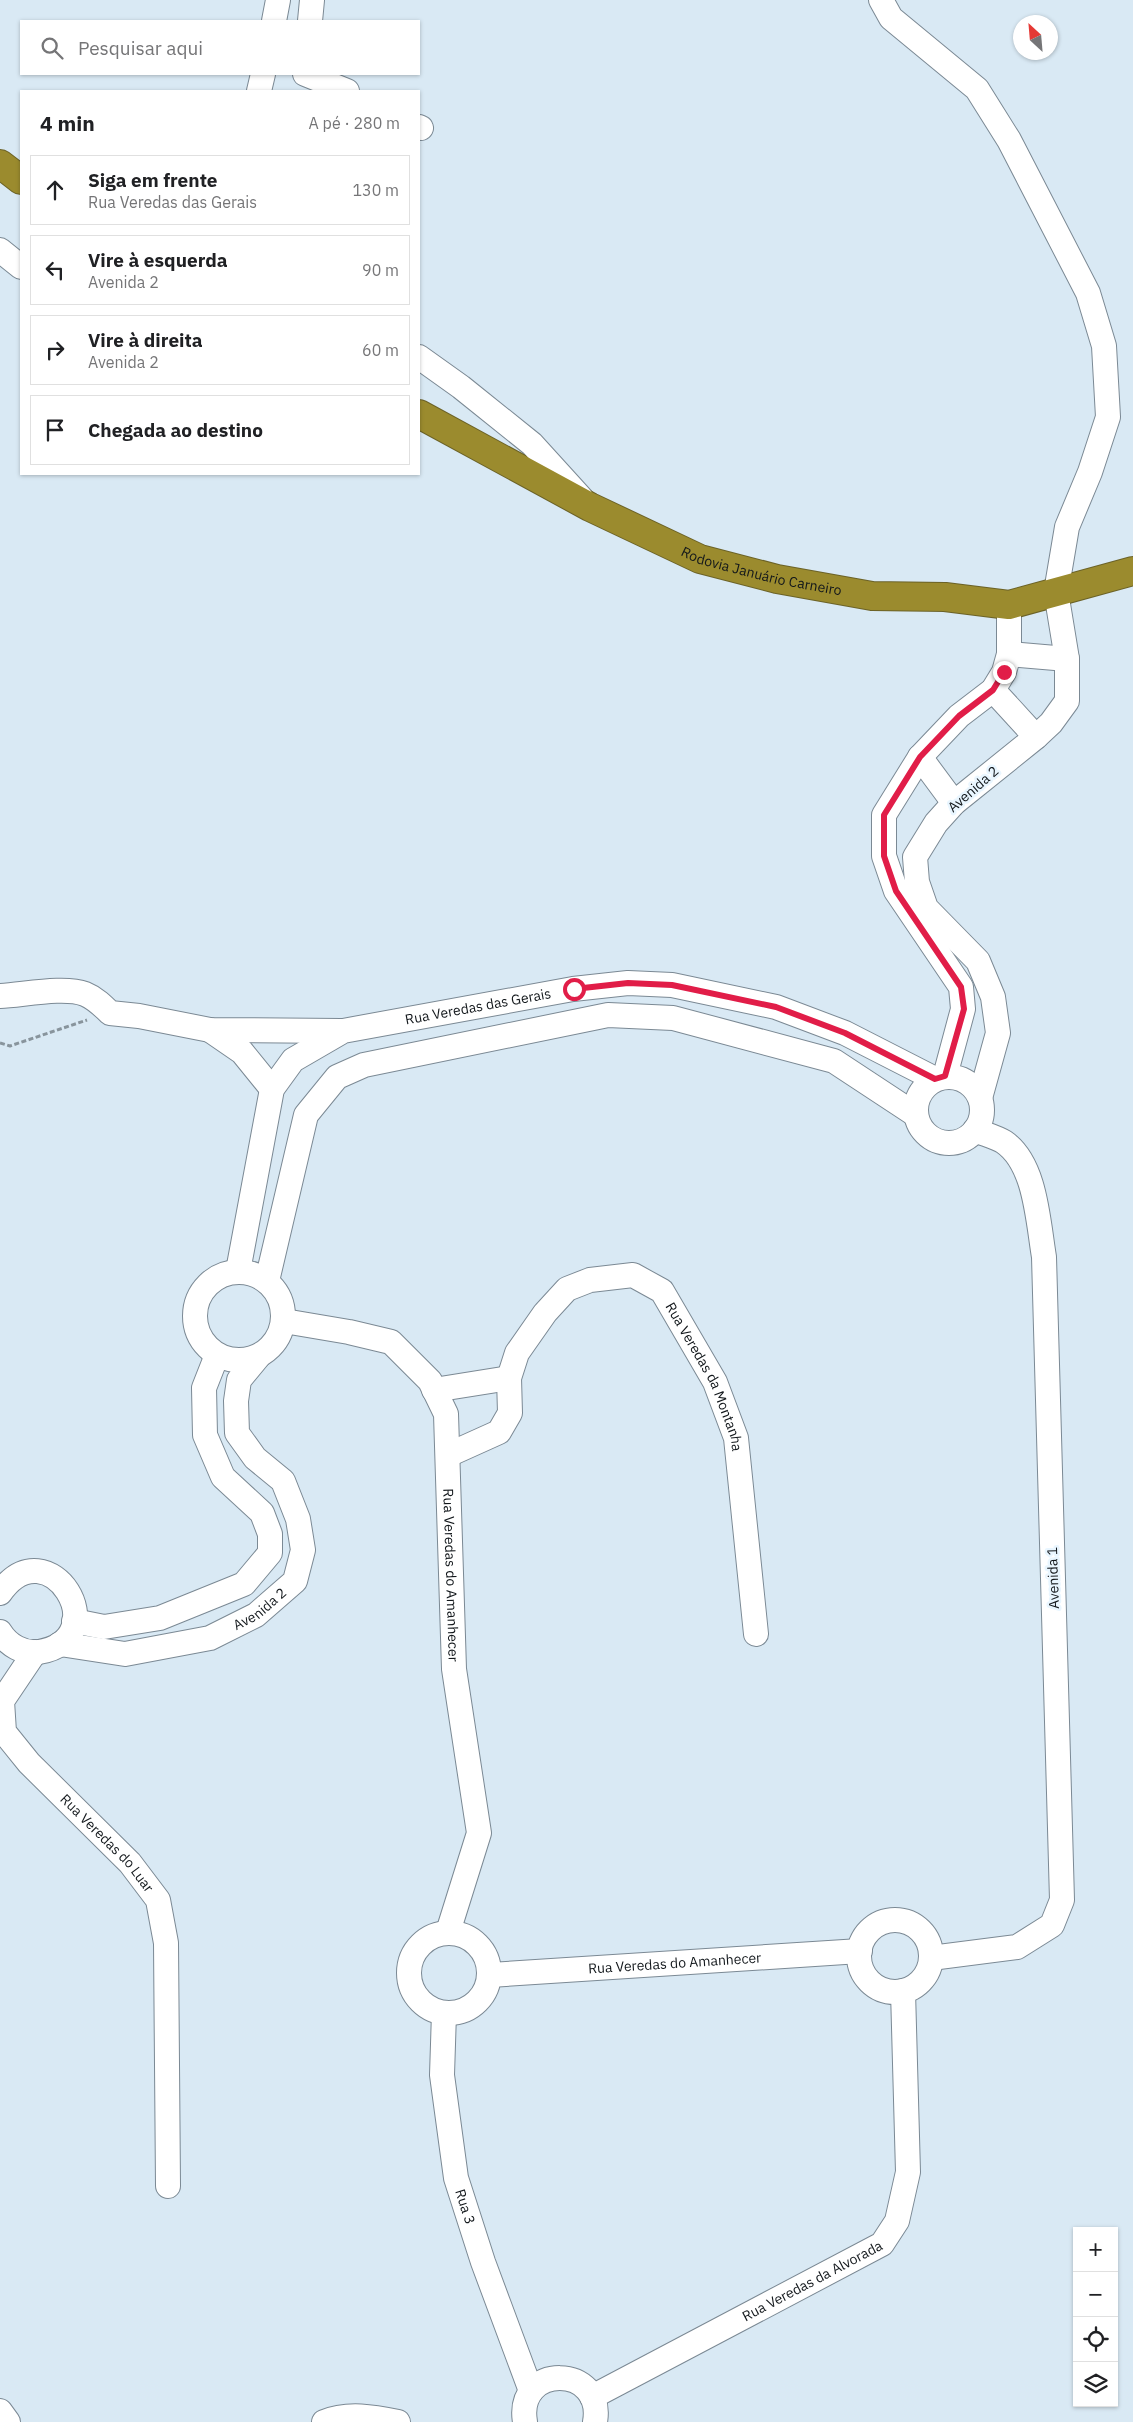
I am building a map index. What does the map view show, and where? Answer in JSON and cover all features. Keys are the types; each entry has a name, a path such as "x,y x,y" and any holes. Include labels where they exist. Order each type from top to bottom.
{"highway":[{"path":"0,164 20,179"},
{"name":"Rodovia Januário Carneiro","path":"420,415 590,508 700,559 777,579 872,596 945,597 1009,605 1133,571"}],"street":[{"path":"274,20 278,0"},
{"path":"310,20 312,0"},
{"name":"Avenida 2","path":"881,0 891,18 977,88 1008,140 1091,302 1104,346 1108,417 1090,472 1067,527 1056,592 1067,659 1067,701 1052,723 954,803 936,822 915,857 917,882 926,908 978,961 993,997 998,1033 980,1098"},
{"path":"259,90 263,75"},
{"path":"308,75 346,90"},
{"path":"0,164 20,170"},
{"path":"0,250 20,266"},
{"path":"420,358 461,387 532,444 590,508"},
{"path":"940,1078 956,1077 966,1081 975,1088 980,1098 982,1114 975,1130 967,1138 956,1142 945,1143 934,1140 925,1133 916,1115 916,1104 919,1094 940,1078 964,1009 961,987 896,891 884,856 884,815 920,757 959,716 993,690 1004,672 1009,654 1009,605"},
{"path":"1009,654 1067,659"},
{"path":"993,690 1036,737"},
{"path":"920,757 954,803"},
{"name":"Rua Veredas das Gerais","path":"238,1271 272,1089 293,1060 343,1031 574,989 628,983 672,985 776,1007 845,1033 940,1078"},
{"path":"0,996 68,992 85,994 99,1002 110,1013 139,1016 210,1030 343,1031"},
{"path":"267,1281 306,1115 337,1077 364,1065 608,1015 673,1018 834,1061 916,1115"},
{"path":"210,1030 242,1052 272,1089"},
{"name":"Avenida 1","path":"931,1958 1017,1947 1052,1925 1062,1900 1044,1257 1034,1190 1021,1162 1004,1142 975,1130"},
{"path":"238,1271 253,1273 267,1281 277,1292 283,1306 284,1321 280,1336 271,1348 258,1357 230,1360 217,1355 206,1346 198,1334 195,1320 196,1306 201,1293 210,1282 223,1275 238,1271"},
{"name":"Rua Veredas da Montanha","path":"448,1455 500,1432 510,1413 510,1378 517,1353 545,1313 567,1289 590,1280 633,1275 662,1291 714,1382 736,1438 756,1634"},
{"name":"Rua Veredas do Amanhecer","path":"284,1321 349,1332 391,1342 430,1381 446,1414 454,1669 478,1833 448,1932"},
{"name":"Avenida 2","path":"74,1621 104,1627 160,1618 244,1584 270,1553 270,1534 262,1513 223,1477 205,1435 204,1388 217,1355"},
{"name":"Avenida 2","path":"60,1644 125,1654 210,1638 256,1616 295,1581 303,1550 298,1519 283,1481 255,1458 237,1433 236,1401 239,1380 258,1357"},
{"path":"434,1390 510,1378"},
{"path":"0,1593 6,1584 8,1576 29,1572 42,1573 54,1577 65,1585 72,1596 75,1608 74,1621 69,1634 60,1644 48,1650 35,1652 22,1650 10,1644 0,1632"},
{"name":"Rua Veredas do Luar","path":"35,1652 2,1701 4,1732 30,1763 130,1863 158,1900 166,1943 168,2186"},
{"path":"899,1921 916,1927 925,1935 930,1946 931,1958 929,1970 914,1987 903,1991 886,1990 871,1982 862,1968 860,1951 863,1939 871,1930 881,1923 899,1921"},
{"path":"448,1932 461,1934 478,1945 488,1962 490,1975 480,1999 469,2007 457,2012 444,2013 431,2009 420,2001 413,1990 409,1977 410,1964 415,1952 424,1942 435,1935 448,1932"},
{"name":"Rua Veredas do Amanhecer","path":"490,1975 860,1951"},
{"name":"Rua Veredas da Alvorada","path":"592,2397 882,2244 897,2221 908,2172 903,1991"},
{"name":"Rua 3","path":"444,2013 442,2075 456,2178 483,2262 531,2391"},
{"path":"525,2422 523,2413 531,2391 541,2383 552,2378 564,2378 575,2381 585,2387 592,2397 596,2408 595,2422"},
{"path":"0,2412 8,2422"},
{"path":"324,2422 333,2418 370,2416 398,2422"}],"path":[{"path":"0,1043 10,1046 110,1013"}],"route":[{"path":"574,989 628,983 672,985 776,1007 845,1033 935,1079 945,1076 964,1009 961,987 896,891 884,856 884,815 920,757 959,716 993,690 1004,672"}]}
